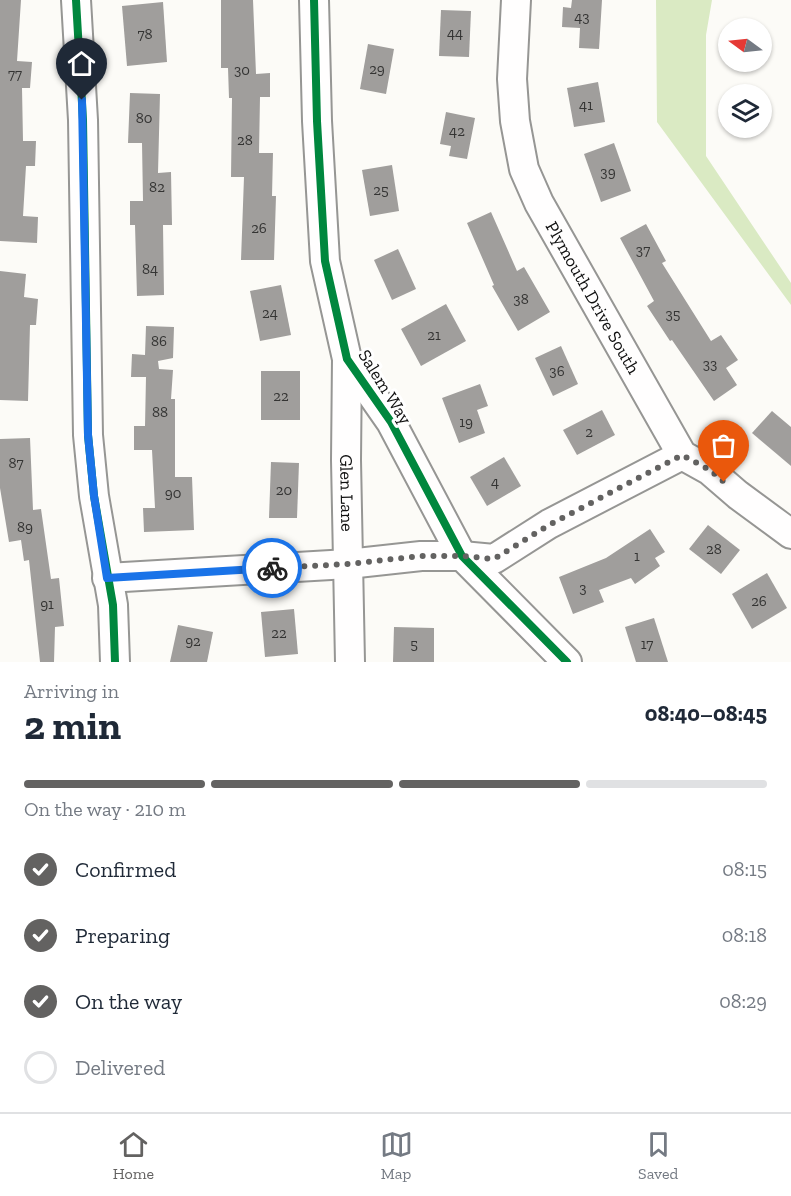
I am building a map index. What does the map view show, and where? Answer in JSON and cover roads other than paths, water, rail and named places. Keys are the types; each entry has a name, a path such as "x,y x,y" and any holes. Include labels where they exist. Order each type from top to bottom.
{"street":[{"path":"76,0 83,120 88,435 94,496 113,605 115,662"},
{"name":"Salem Way","path":"314,0 317,121 325,261 347,359 391,422 462,556 567,662"},
{"name":"Plymouth Drive South","path":"516,0 512,79 515,121 524,169 539,203 682,455"},
{"name":"Glen Lane","path":"347,359 346,460 350,662"},
{"path":"107,578 348,564 421,556 494,559 549,525 682,455 710,470 738,495 791,534"}]}
